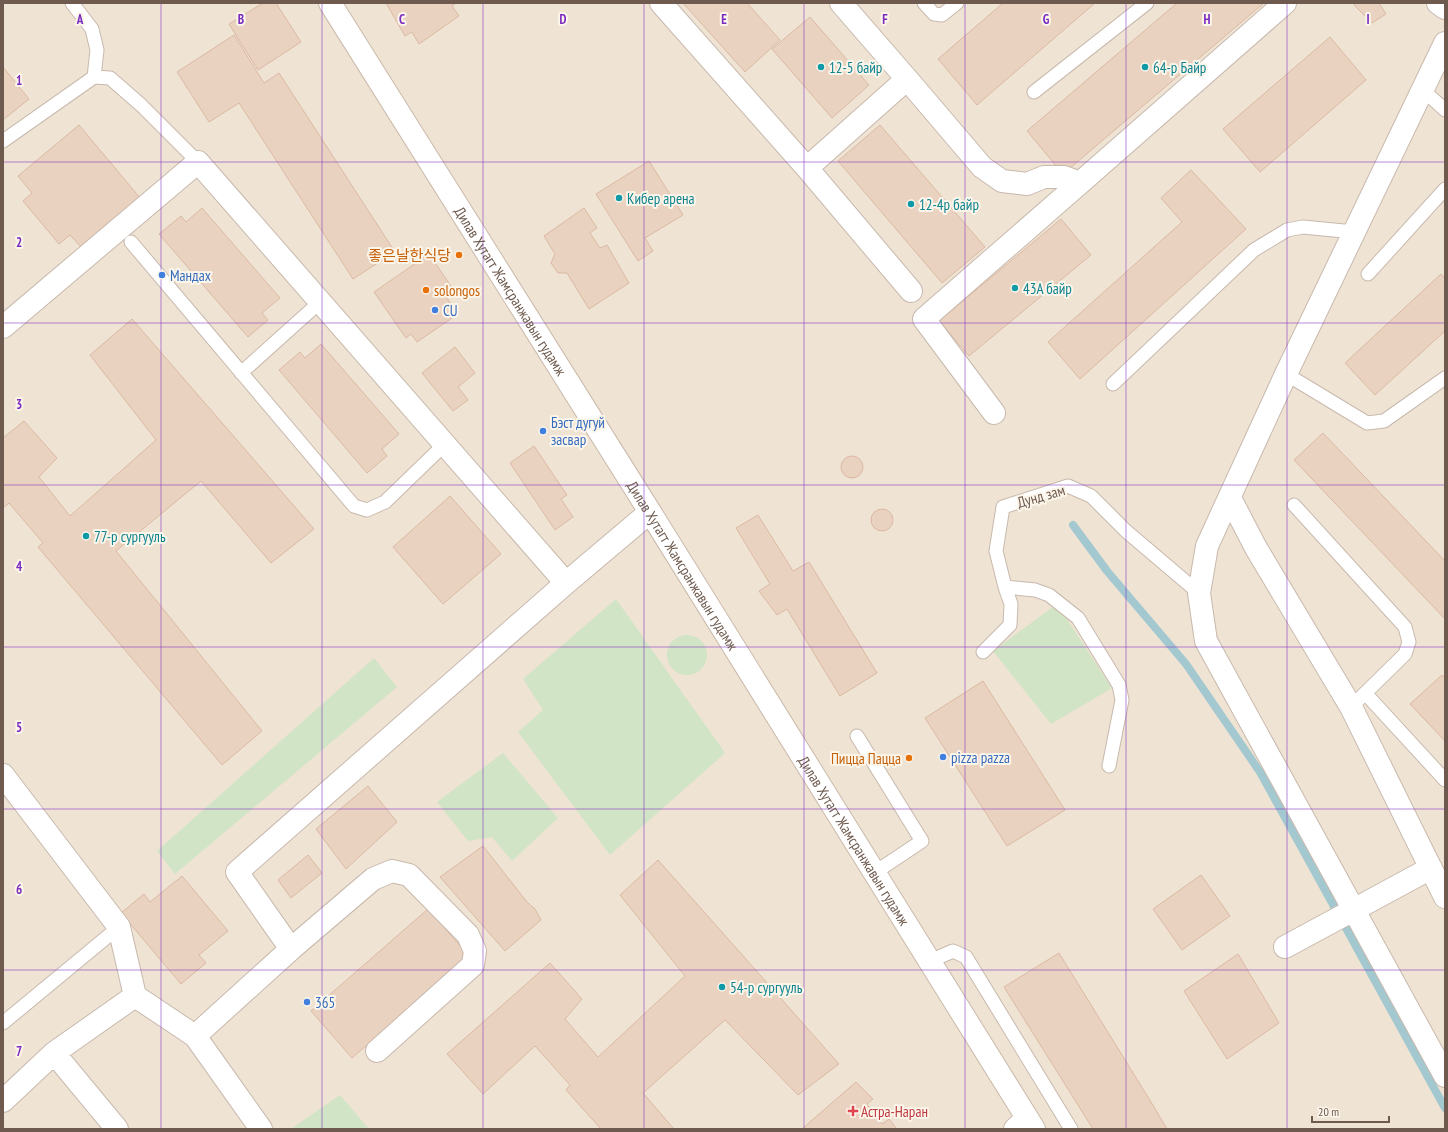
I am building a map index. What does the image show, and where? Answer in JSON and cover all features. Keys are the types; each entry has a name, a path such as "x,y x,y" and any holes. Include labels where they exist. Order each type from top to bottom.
{"street":[{"name":"Дилав Хутагт Жамсранжавын гудамж","path":"330,3 930,961 1025,1125"},
{"path":"661,3 807,168 911,291"},
{"path":"841,3 982,166 1002,181 1027,184 1044,177 1064,177 1080,183"},
{"path":"994,413 924,319 1285,3"},
{"path":"1438,3 1445,8"},
{"path":"1445,43 1286,374 1207,546 1199,593 1206,641 1445,1076"},
{"path":"807,168 907,79"},
{"path":"3,327 198,162 566,583"},
{"path":"1230,498 1256,548 1358,700 1445,897"},
{"path":"291,949 237,872 566,583 650,512"},
{"path":"3,775 119,927 135,996 195,1036 257,1128"},
{"path":"1285,947 1431,868"},
{"path":"195,1036 291,949 374,879 392,871 409,875 468,935 475,951 474,965 377,1051"},
{"path":"3,1100 54,1053 135,996"},
{"path":"54,1053 117,1129"}],"lane":[{"path":"72,3 92,29 97,50 94,77"},
{"path":"924,3 934,14 942,15 957,3"},
{"path":"1034,92 1147,3"},
{"path":"3,141 94,77 110,78 141,104 198,162"},
{"path":"1423,90 1445,110"},
{"path":"1368,274 1445,189"},
{"path":"1113,384 1254,250 1287,230 1303,227 1354,232"},
{"path":"130,242 354,506 367,510 385,502 445,444"},
{"path":"241,373 320,302"},
{"path":"1286,374 1367,423 1384,421 1445,378"},
{"name":"Дунд зам","path":"983,652 1010,625 1011,604 996,551 1003,507 1068,486 1091,496 1126,531 1199,593"},
{"path":"1294,506 1405,627 1409,642 1405,654 1358,700 1445,780"},
{"path":"1005,587 1035,590 1050,595 1078,618 1119,685 1122,700 1109,766"},
{"path":"857,736 922,841 874,873"},
{"path":"3,1023 119,927"},
{"path":"930,961 953,952 966,958 1071,1129"}],"shaded area":[{"path":"3,3 1445,3 1445,1129 3,1129"}],"green space":[{"path":"616,599 725,753 610,855 518,732 543,710 523,679"},
{"path":"1057,604 1112,688 1051,724 993,651"},
{"path":"691,635 698,638 704,644 707,655 706,663 698,672 691,675 683,675 676,672 668,663 667,651 670,644 679,636"},
{"path":"374,658 397,687 175,874 157,851"},
{"path":"503,753 558,818 512,861 492,837 468,841 437,802"},
{"path":"340,1095 369,1129 291,1129"}],"building":[{"path":"263,3 276,3 301,42 258,70 229,24"},
{"path":"386,3 456,3 452,6 459,16 419,44 412,32 405,36"},
{"path":"683,3 747,3 780,40 745,72"},
{"path":"1003,3 1095,3 977,105 938,59"},
{"name":"64-р Байр","path":"1177,3 1264,3 1063,174 1027,131"},
{"path":"1356,3 1379,3 1386,14 1372,23 1354,5"},
{"name":"12-5 байр","path":"810,17 869,85 832,118 772,49"},
{"path":"234,35 264,83 279,73 395,252 353,279 239,103 209,122 177,72"},
{"path":"1330,37 1366,80 1260,172 1223,129"},
{"path":"3,67 29,99 3,120"},
{"path":"79,125 141,199 82,248 70,235 59,244 23,201 32,193 18,176"},
{"name":"12-4р байр","path":"880,125 985,247 942,283 838,161"},
{"path":"649,161 683,215 645,238 653,251 638,261 596,194"},
{"path":"1191,170 1246,229 1080,379 1048,342 1182,222 1161,198"},
{"path":"202,208 280,298 262,313 268,320 248,337 159,234 181,216 186,222"},
{"path":"584,208 597,228 590,233 600,248 607,245 629,283 589,309 567,273 558,273 551,263 555,254 544,236"},
{"name":"43А байр","path":"1061,219 1091,255 969,356 939,321"},
{"path":"429,254 455,292 447,298 458,314 417,342 411,334 406,338 374,292"},
{"path":"1441,274 1445,279 1445,331 1375,395 1345,363"},
{"name":"77-р сургууль","path":"132,319 314,529 271,563 201,481 116,551 262,731 222,765 38,547 43,543 9,503 3,508 3,438 24,421 57,458 39,477 70,516 156,440 90,355"},
{"path":"321,344 399,434 382,449 387,456 367,473 279,370 300,352 305,358"},
{"path":"455,347 475,373 458,387 468,400 453,411 422,373"},
{"path":"1323,433 1445,561 1445,619 1294,460"},
{"path":"534,446 567,495 561,499 573,517 555,530 510,463"},
{"path":"848,456 856,456 863,463 863,471 856,478 848,478 841,471 841,463"},
{"path":"450,496 501,554 443,604 393,547"},
{"path":"878,509 886,509 893,516 893,524 886,531 878,531 871,524 871,516"},
{"path":"758,515 793,571 809,562 877,673 840,696 787,609 777,615 759,591 770,584 736,528"},
{"path":"1442,675 1445,678 1445,741 1410,704"},
{"path":"983,681 1065,810 1007,846 925,718"},
{"path":"368,786 397,822 346,869 316,829"},
{"path":"483,846 527,902 535,909 541,920 505,951 440,877"},
{"path":"308,855 322,873 291,898 278,880"},
{"name":"54-р сургууль","path":"658,860 839,1064 798,1095 725,1020 643,1093 674,1129 601,1129 566,1090 570,1085 535,1046 483,1094 447,1054 550,963 582,999 565,1019 598,1057 685,976 620,895"},
{"path":"1201,875 1230,916 1182,950 1153,909"},
{"path":"182,876 228,931 199,955 206,963 181,984 121,913 144,894 150,902"},
{"path":"428,909 469,956 352,1058 311,1011"},
{"path":"1059,953 1167,1129 1093,1129 1004,987"},
{"path":"1238,954 1279,1023 1227,1059 1184,991"},
{"path":"856,1082 873,1099 867,1104 882,1124 889,1119 897,1129 803,1128"}],"waterway":[{"path":"1073,525 1107,571 1186,664 1260,772 1445,1108"}],"place":[{"name":"12-5 байр","path":"821,67"},
{"name":"64-р Байр","path":"1145,67"},
{"name":"Кибер арена","path":"619,198"},
{"name":"12-4р байр","path":"911,204"},
{"name":"좋은날한식당","path":"459,255"},
{"name":"Мандах","path":"162,275"},
{"name":"43А байр","path":"1015,288"},
{"name":"solongos","path":"426,290"},
{"name":"CU","path":"435,310"},
{"name":"Бэст дугуй засвар","path":"543,431"},
{"name":"77-р сургууль","path":"86,536"},
{"name":"pizza pazza","path":"943,757"},
{"name":"Пицца Пацца","path":"909,758"},
{"name":"54-р сургууль","path":"722,987"},
{"name":"365","path":"307,1002"},
{"name":"Астра-Наран","path":"853,1111"}]}
